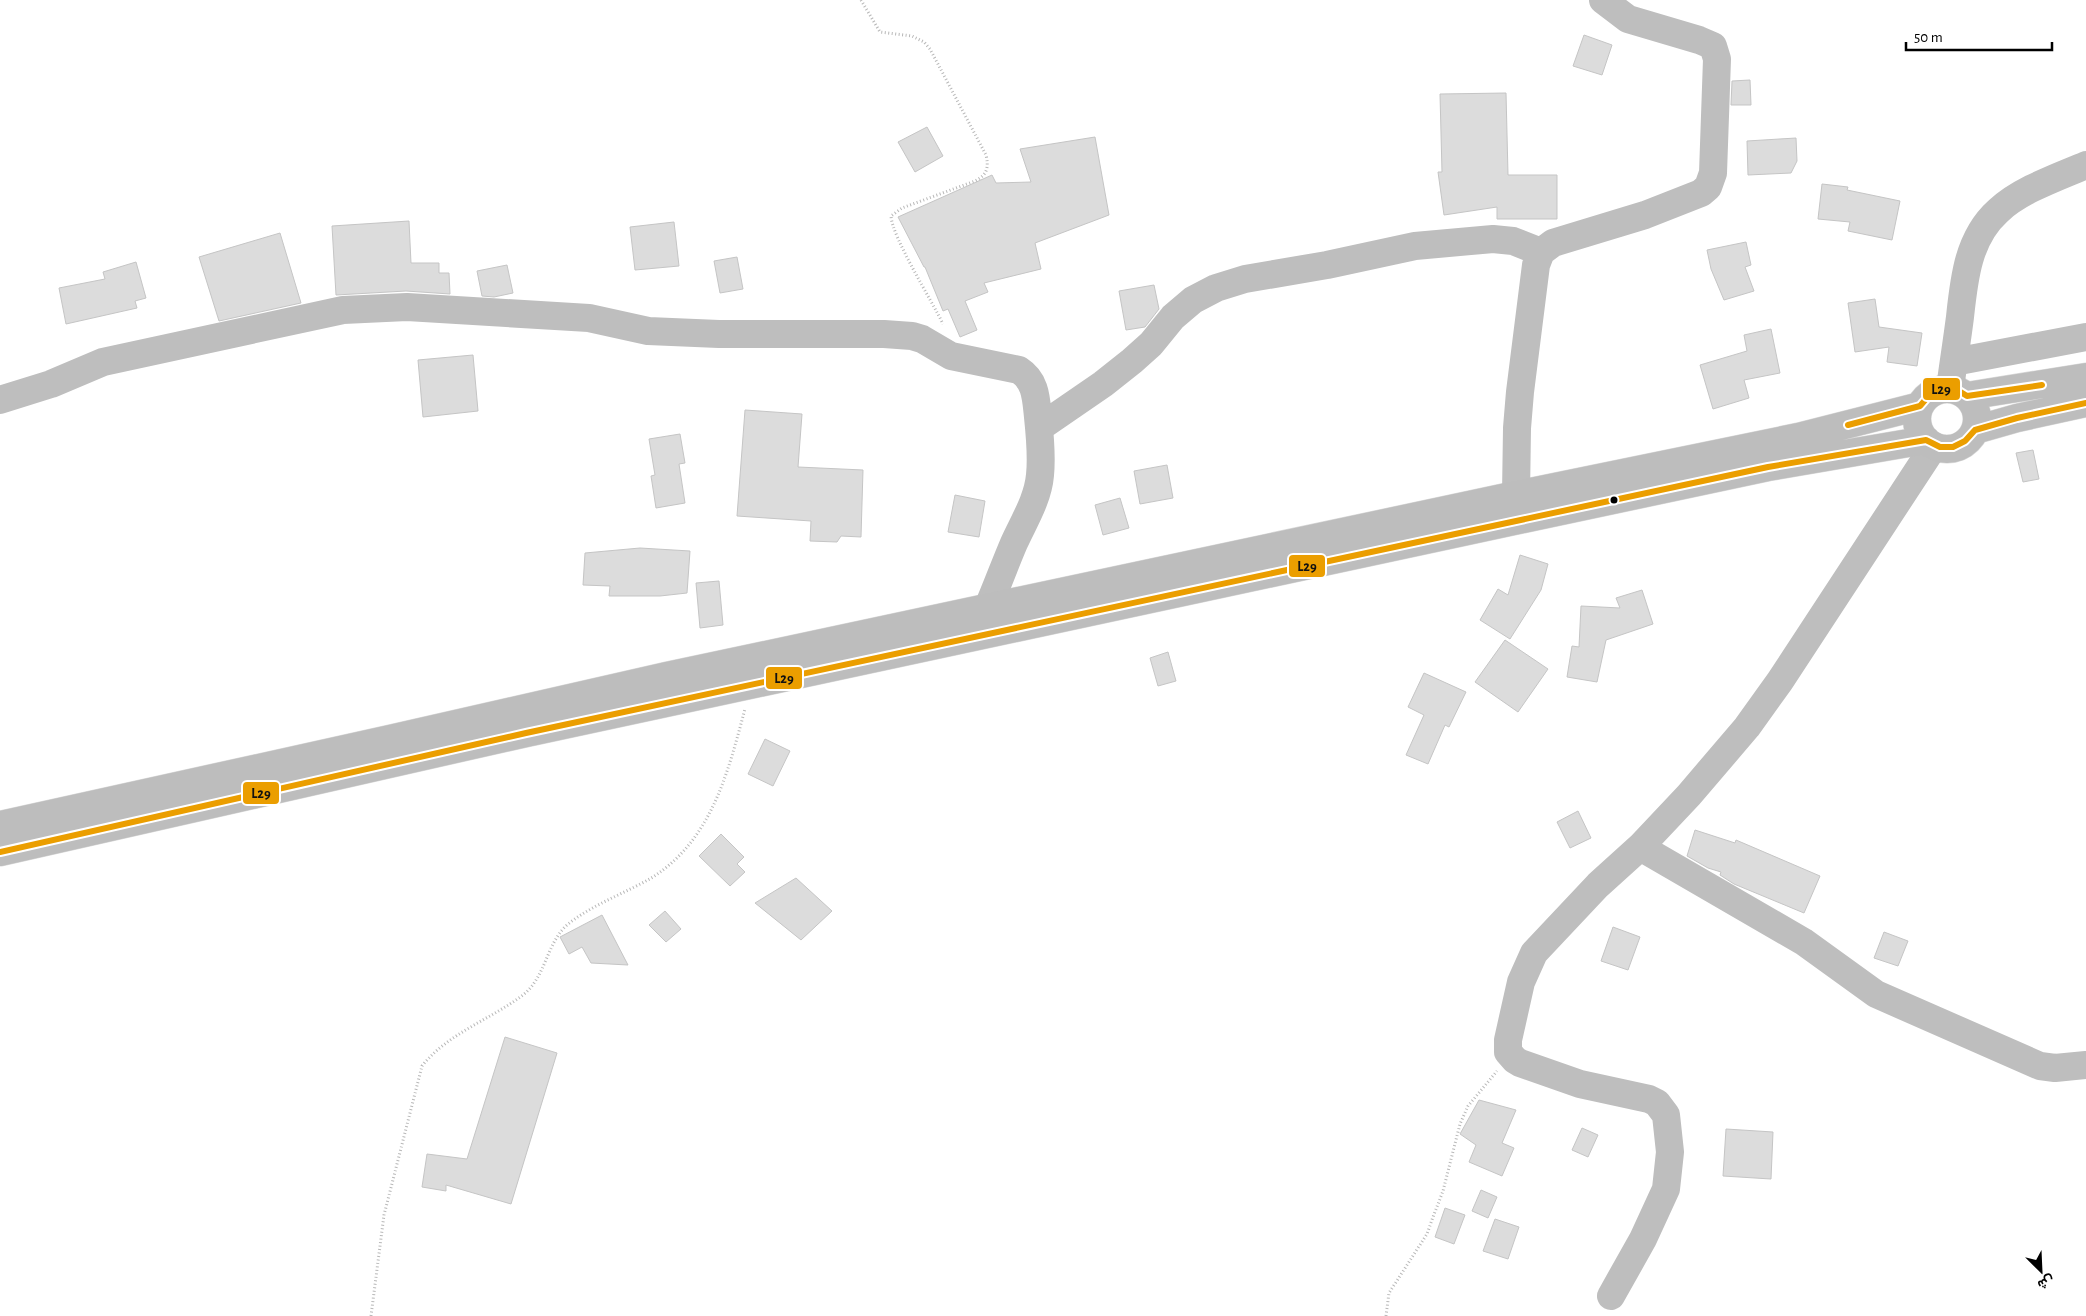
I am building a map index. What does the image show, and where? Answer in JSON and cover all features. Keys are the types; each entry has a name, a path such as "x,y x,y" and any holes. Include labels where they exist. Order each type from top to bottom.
{"highway":[{"path":"1958,392 1976,411 1975,430 1962,445 1953,448 1943,448 1930,443 1920,433 1917,414 1920,406 1932,392 1958,392 2086,377"},
{"path":"1975,430 2017,418 2086,403"},
{"path":"0,825 667,676 1516,495 1798,438 1920,406"},
{"path":"0,852 752,684 1721,477 1930,443"}],"street":[{"path":"1516,495 1517,428 1520,392 1536,265 1541,252 1553,242 1674,205 1700,193 1712,181 1715,161 1718,78 1717,59 1713,46 1628,19 1603,0"},
{"path":"1958,392 1954,362 1961,296 1974,245 1982,229 2000,209 2012,201 2046,182 2086,165"},
{"path":"1039,428 1103,384 1151,344 1173,317 1193,300 1216,288 1245,279 1327,265 1416,246 1493,239 1513,241 1541,252"},
{"path":"0,400 51,384 103,362 343,310 407,308 589,318 648,331 719,334 884,334 912,336 922,339 951,356 1019,370 1027,375 1033,384 1036,395 1041,453 1040,477 1031,507 1013,545 988,608"},
{"path":"1954,362 2086,337"},
{"path":"1611,1296 1643,1239 1666,1188 1670,1152 1666,1114 1658,1103 1649,1099 1580,1084 1520,1063 1511,1056 1508,1052 1508,1040 1521,982 1534,953 1598,885 1640,846 1689,795 1747,727 1780,681 1930,443"},
{"path":"1640,846 1804,942 1876,994 2040,1066 2055,1068 2086,1065"}],"path":[{"path":"861,0 880,32 912,36 924,42 930,49 988,162 988,170 983,177 902,208 891,216 892,223 904,250 944,326"},
{"path":"371,1316 388,1196 422,1066 430,1055 444,1045 529,990 538,978 556,937 570,923 653,877 673,862 694,840 720,792 731,762 752,684"},
{"path":"1386,1316 1388,1293 1427,1234 1443,1191 1460,1124 1468,1106 1511,1056"}],"building":[{"path":"1584,35 1612,45 1602,75 1573,66"},
{"path":"1750,80 1751,105 1731,105 1732,81"},
{"path":"1506,93 1508,175 1557,175 1557,219 1497,219 1497,207 1444,215 1438,172 1442,172 1440,94"},
{"path":"927,127 943,156 915,172 898,142"},
{"path":"1095,137 1109,215 1035,243 1041,269 984,283 988,292 965,301 977,330 960,337 948,309 943,311 925,267 898,217 992,175 996,183 1031,182 1020,149"},
{"path":"1796,138 1797,161 1791,173 1748,175 1747,141"},
{"path":"1822,184 1848,187 1847,190 1900,201 1892,240 1848,231 1850,222 1818,219"},
{"path":"409,221 411,263 439,263 439,273 449,273 450,294 406,291 336,295 332,226"},
{"path":"674,222 679,266 635,270 630,227"},
{"path":"280,233 301,303 219,321 199,257"},
{"path":"1746,242 1751,265 1745,267 1754,291 1724,300 1711,269 1707,250"},
{"path":"737,257 743,289 720,293 714,261"},
{"path":"136,262 146,298 135,301 137,308 66,324 59,288 105,279 103,272"},
{"path":"507,265 513,293 494,297 482,296 477,271"},
{"path":"1154,285 1159,309 1145,327 1126,330 1119,291"},
{"path":"1875,299 1879,327 1922,333 1917,366 1887,362 1889,347 1855,352 1848,303"},
{"path":"1771,329 1780,373 1744,380 1749,398 1713,409 1700,365 1747,351 1744,335"},
{"path":"473,355 478,411 423,417 418,360"},
{"path":"745,410 802,414 798,467 863,470 861,537 841,536 837,542 810,541 811,521 737,516"},
{"path":"680,434 685,463 679,464 685,503 656,508 651,476 655,475 649,439"},
{"path":"2033,450 2039,479 2023,482 2016,453"},
{"path":"1167,465 1173,498 1140,504 1134,471"},
{"path":"955,495 985,501 979,537 948,532"},
{"path":"1120,498 1129,528 1103,535 1095,505"},
{"path":"640,548 690,551 687,593 660,596 609,596 610,586 583,585 585,553"},
{"path":"1520,555 1548,564 1541,590 1510,639 1480,620 1498,589 1508,595"},
{"path":"719,581 723,625 700,628 696,583"},
{"path":"1642,590 1653,624 1606,640 1597,682 1567,677 1572,646 1579,647 1581,606 1620,608 1616,598"},
{"path":"1505,640 1548,669 1518,712 1475,682"},
{"path":"1168,652 1176,681 1158,686 1150,658"},
{"path":"1424,673 1466,692 1449,727 1445,725 1428,764 1406,755 1424,715 1408,707"},
{"path":"765,739 790,751 773,786 748,774"},
{"path":"1578,811 1591,838 1570,848 1557,822"},
{"path":"1695,830 1735,843 1736,840 1820,876 1804,913 1734,884 1720,875 1721,872 1708,868 1687,856"},
{"path":"721,834 744,857 737,864 745,872 730,886 699,856"},
{"path":"796,878 832,911 801,940 755,903"},
{"path":"665,911 681,929 666,942 649,925"},
{"path":"602,915 628,965 591,963 582,947 569,954 560,937"},
{"path":"1613,927 1640,937 1628,970 1601,961"},
{"path":"1884,932 1908,941 1898,966 1874,958"},
{"path":"505,1037 557,1053 511,1204 446,1185 446,1191 422,1187 427,1154 467,1159"},
{"path":"1479,1100 1516,1110 1502,1143 1514,1148 1502,1176 1469,1162 1476,1145 1460,1134"},
{"path":"1582,1128 1598,1135 1588,1157 1572,1150"},
{"path":"1726,1129 1773,1132 1771,1179 1723,1176"},
{"path":"1481,1190 1497,1197 1488,1218 1472,1211"},
{"path":"1445,1208 1465,1215 1454,1244 1435,1237"},
{"path":"1495,1219 1519,1227 1508,1259 1483,1251"}],"transit line":[{"name":"L29","path":"1848,425 1920,406 1932,392 1941,389 1959,391 1967,396 2042,385"},
{"name":"L29","path":"0,852 526,733 1768,467 1926,440 1940,447 1953,447 1965,441 1975,430 2017,418 2086,403"}]}
